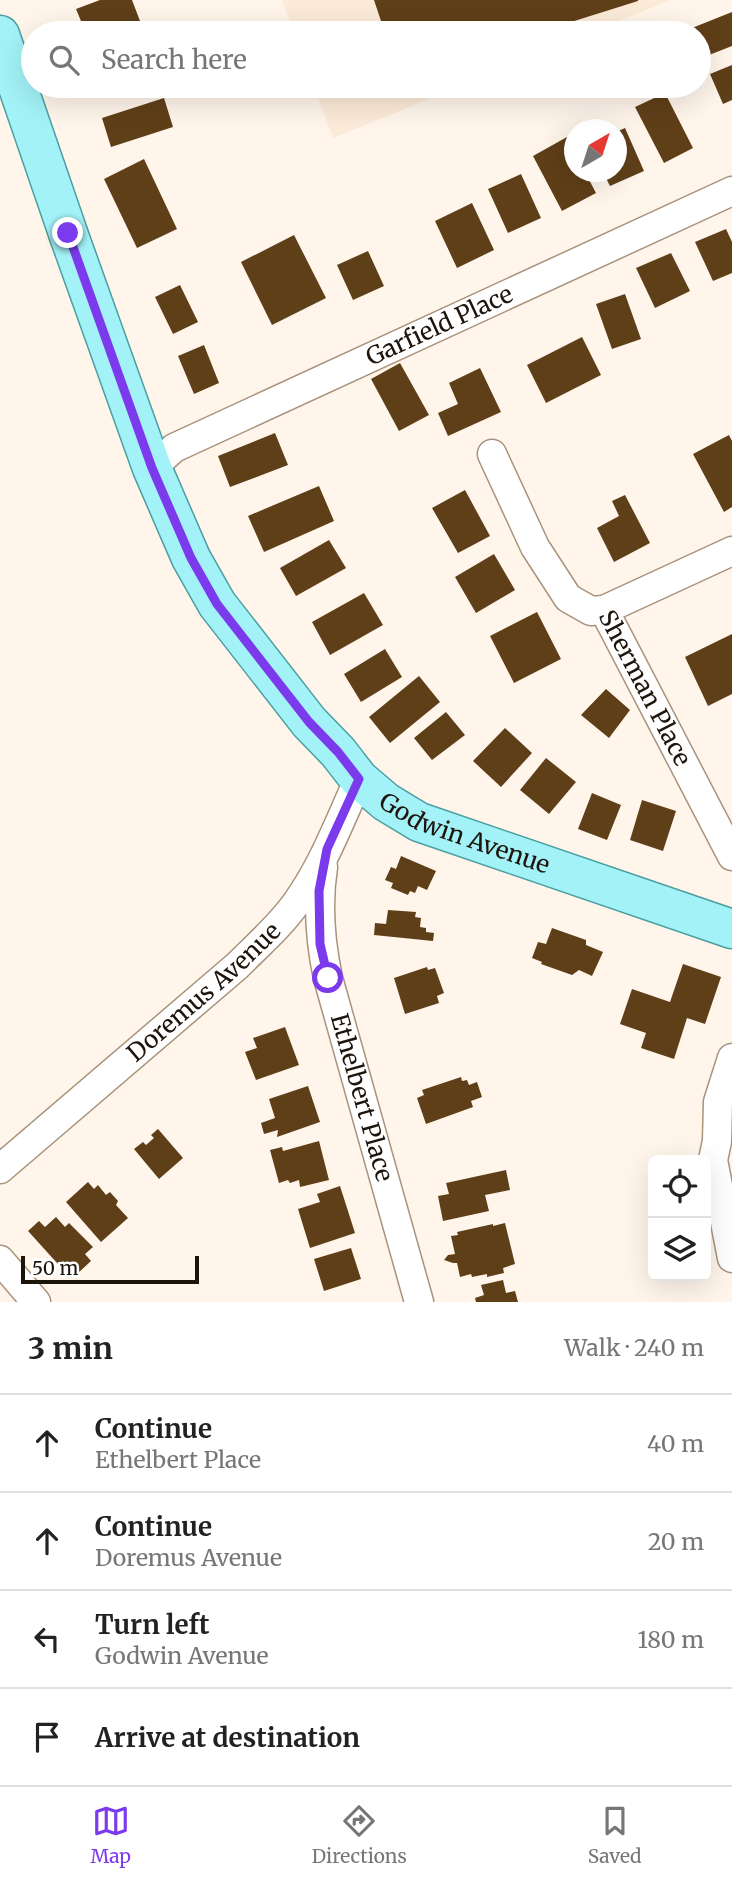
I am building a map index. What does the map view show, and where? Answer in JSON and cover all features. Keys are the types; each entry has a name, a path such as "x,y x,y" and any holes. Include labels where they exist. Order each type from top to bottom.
{"main road":[{"name":"Godwin Avenue","path":"0,35 21,96"},
{"name":"Godwin Avenue","path":"22,98 152,468 191,558 217,604 309,722 359,779 386,803 419,822 732,929"}],"street":[{"name":"Garfield Place","path":"152,468 174,448 732,191"},
{"path":"492,454 536,547 568,598 591,611 604,610"},
{"name":"Sherman Place","path":"732,551 604,610 732,856"},
{"name":"Doremus Avenue","path":"0,1168 272,932 312,880 359,779"},
{"name":"Ethelbert Place","path":"327,849 319,891 320,944 419,1302"},
{"path":"732,1058 718,1102 717,1141 713,1160 732,1258"},
{"path":"0,1260 36,1302"}],"shaded area":[{"path":"282,0 671,0 619,21 290,21"},
{"path":"318,98 431,98 333,138"}],"building":[{"path":"100,0 132,0 140,21 81,21 76,9"},
{"path":"374,0 638,0 574,21 381,21"},
{"path":"732,12 732,46 711,54 710,21"},
{"path":"732,65 732,100 723,104 711,74"},
{"path":"164,98 173,127 111,147 102,118"},
{"path":"654,98 668,98 693,148 664,163 635,107"},
{"path":"627,133 644,171 627,178"},
{"path":"564,139 564,182 590,182 596,193 562,211 533,156"},
{"path":"144,159 177,229 137,248 104,179"},
{"path":"521,174 541,218 508,233 488,189"},
{"path":"472,203 494,250 457,268 435,221"},
{"path":"726,229 732,242 732,273 713,281 695,242"},
{"path":"294,235 326,298 272,325 241,262"},
{"path":"368,251 384,286 353,300 337,265"},
{"path":"671,253 690,291 655,308 636,268"},
{"path":"180,285 198,322 173,334 155,297"},
{"path":"625,294 641,339 612,349 596,304"},
{"path":"582,337 601,375 546,403 527,365"},
{"path":"204,345 219,383 194,394 178,356"},
{"path":"400,363 429,415 399,431 371,379"},
{"path":"480,368 501,412 448,436 438,413 458,404 449,383"},
{"path":"275,433 288,465 230,487 218,456"},
{"path":"729,435 732,441 732,507 724,512 693,454"},
{"path":"319,486 334,521 264,552 248,516"},
{"path":"465,490 490,536 458,553 432,508"},
{"path":"625,495 650,543 614,562 597,528 619,516 612,501"},
{"path":"329,540 346,568 296,596 280,568"},
{"path":"494,554 515,590 476,613 455,577"},
{"path":"364,593 383,625 330,655 312,622"},
{"path":"537,612 561,659 514,683 490,636"},
{"path":"732,634 732,694 708,706 685,657"},
{"path":"385,649 402,677 361,702 344,674"},
{"path":"419,676 440,702 390,743 369,717"},
{"path":"606,689 630,710 609,738 581,715"},
{"path":"446,712 465,735 432,760 414,738"},
{"path":"505,728 532,753 501,787 473,761"},
{"path":"546,758 576,782 549,814 520,790"},
{"path":"592,793 621,805 607,840 578,829"},
{"path":"642,800 676,811 663,851 630,840"},
{"path":"401,856 436,871 427,890 418,886 415,893 410,891 408,895 391,888 393,883 385,880 391,867 396,869"},
{"path":"388,910 416,912 415,917 421,918 420,927 426,928 426,932 434,933 433,941 374,935 375,923 386,924"},
{"path":"552,928 586,940 586,945 603,952 592,976 579,970 572,975 532,958 538,942 546,944"},
{"path":"683,964 721,977 705,1024 687,1018 674,1059 641,1048 646,1033 620,1024 632,989 670,1002"},
{"path":"427,967 428,970 435,968 444,993 437,996 439,1003 405,1014 394,978"},
{"path":"285,1027 299,1065 256,1080 245,1052 257,1048 253,1038"},
{"path":"461,1077 462,1081 467,1080 469,1085 477,1082 482,1097 471,1101 473,1107 426,1124 417,1098 424,1095 422,1090"},
{"path":"308,1086 320,1122 277,1137 278,1130 264,1134 261,1123 275,1118 269,1099"},
{"path":"158,1129 183,1158 159,1179 134,1149 143,1142 146,1145 154,1138 151,1135"},
{"path":"319,1141 329,1180 300,1187 299,1180 279,1183 270,1150 282,1147 283,1151"},
{"path":"506,1170 510,1190 485,1195 489,1211 443,1221 438,1196 449,1194 446,1183"},
{"path":"88,1182 94,1189 98,1185 106,1195 110,1192 118,1201 116,1205 128,1218 101,1242 66,1202"},
{"path":"340,1186 355,1233 310,1248 298,1209 320,1202 317,1194"},
{"path":"56,1217 65,1227 69,1223 93,1247 85,1254 91,1261 77,1274 73,1269 67,1274 28,1231 39,1221 45,1227"},
{"path":"505,1223 515,1264 503,1268 504,1273 487,1277 487,1274 472,1277 471,1274 460,1277 457,1263 444,1260 448,1255 455,1254 451,1236 458,1235 457,1232"},
{"path":"351,1248 361,1279 324,1291 314,1259"},
{"path":"503,1280 506,1293 515,1291 518,1302 476,1302 475,1298 484,1295 481,1285"}],"route":[{"path":"68,233 152,468 191,558 217,604 309,722 359,779 327,849 319,891 320,944 328,978"}]}
